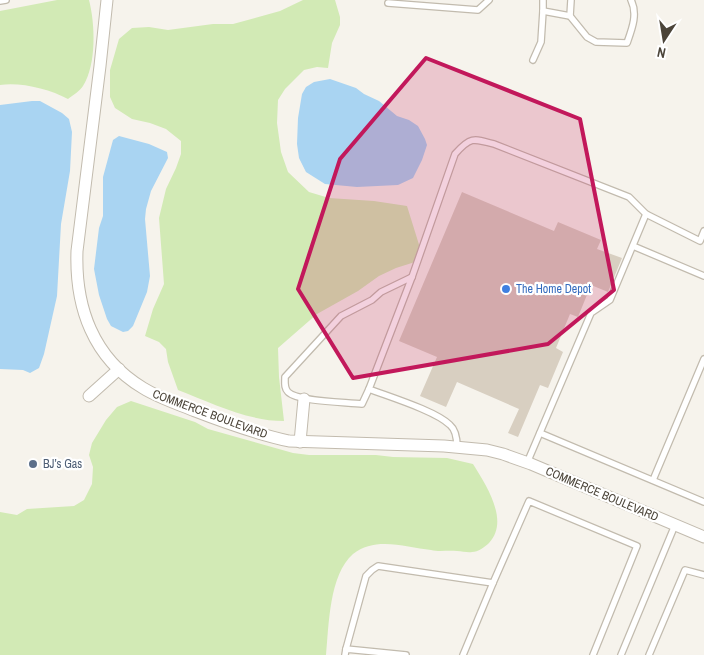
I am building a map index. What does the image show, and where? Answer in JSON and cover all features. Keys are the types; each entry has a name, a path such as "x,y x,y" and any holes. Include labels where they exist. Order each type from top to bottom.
{"street":[{"name":"COMMERCE BOULEVARD","path":"107,0 76,273 81,306 89,327 100,347 119,369 142,388 157,396 268,436 300,442 456,447 487,450 527,463 704,537"},
{"path":"89,396 119,369"},
{"path":"300,442 304,399"}],"lane":[{"path":"0,1 6,0"},
{"path":"388,3 478,10 489,0"},
{"path":"533,60 541,42 543,0"},
{"path":"570,16 571,0"},
{"path":"543,11 570,16 587,37 596,42 627,43 634,25 634,6 631,0"},
{"path":"412,277 381,292 372,300 341,316 285,377 285,385 288,392 299,399 362,404 412,277 455,154 466,142 476,138 629,197 646,214 702,242 704,231"},
{"path":"527,463 591,313 610,300 646,214"},
{"path":"633,246 704,276"},
{"path":"653,480 704,359"},
{"path":"369,388 436,416 452,426 457,440 456,447"},
{"path":"540,432 704,502"},
{"path":"463,655 529,501 637,546 593,655"},
{"path":"621,655 675,525"},
{"path":"406,655 346,652 366,576 372,570 378,566 493,583"},
{"path":"649,655 685,570 704,575"}],"highlighted area":[{"path":"426,58 580,119 614,290 548,344 353,378 298,289 340,159"}],"green space":[{"path":"57,0 89,0 93,20 94,43 91,67 83,86 68,99 35,87 0,85 0,11"},
{"path":"303,0 335,0 340,17 340,25 332,43 328,68 317,67 304,70 285,89 278,100 277,123 281,152 288,172 309,192 329,198 374,201 407,206 421,251 415,262 379,276 358,291 317,314 278,348 284,421 243,415 178,390 168,362 166,349 159,342 145,336 153,309 164,284 159,218 166,189 181,154 181,141 166,129 132,119 115,108 110,97 110,70 119,39 132,28 149,27 168,30 213,24 233,24 280,11"},
{"path":"131,401 195,422 208,429 293,453 447,458 473,464 494,503 497,514 495,534 487,545 474,552 437,551 381,544 371,545 353,554 339,574 335,587 326,655 0,655 0,512 17,515 27,509 74,506 84,500 92,484 93,467 89,455 92,443 106,420 117,407"}],"water":[{"path":"330,79 356,88 379,101 397,116 409,120 418,126 427,145 413,178 398,185 357,187 325,184 306,172 299,158 297,144 298,118 302,94 306,87 314,82"},
{"path":"40,101 62,113 69,119 72,132 70,171 61,224 57,296 44,354 39,368 30,373 23,370 0,369 0,105"},
{"path":"119,136 149,144 167,152 168,158 151,191 146,209 145,219 150,276 147,292 133,326 128,331 123,332 111,326 107,319 99,295 94,269 99,228 103,216 103,177 113,140"}],"building":[{"name":"The Home Depot","path":"462,192 554,231 558,222 601,240 597,249 622,258 608,292 591,285 578,317 570,314 556,348 563,352 548,388 540,385 518,437 508,433 519,409 457,382 446,407 420,396 437,357 399,341"}],"place":[{"name":"The Home Depot","path":"506,289"},
{"name":"BJ’s Gas","path":"33,464"}]}
